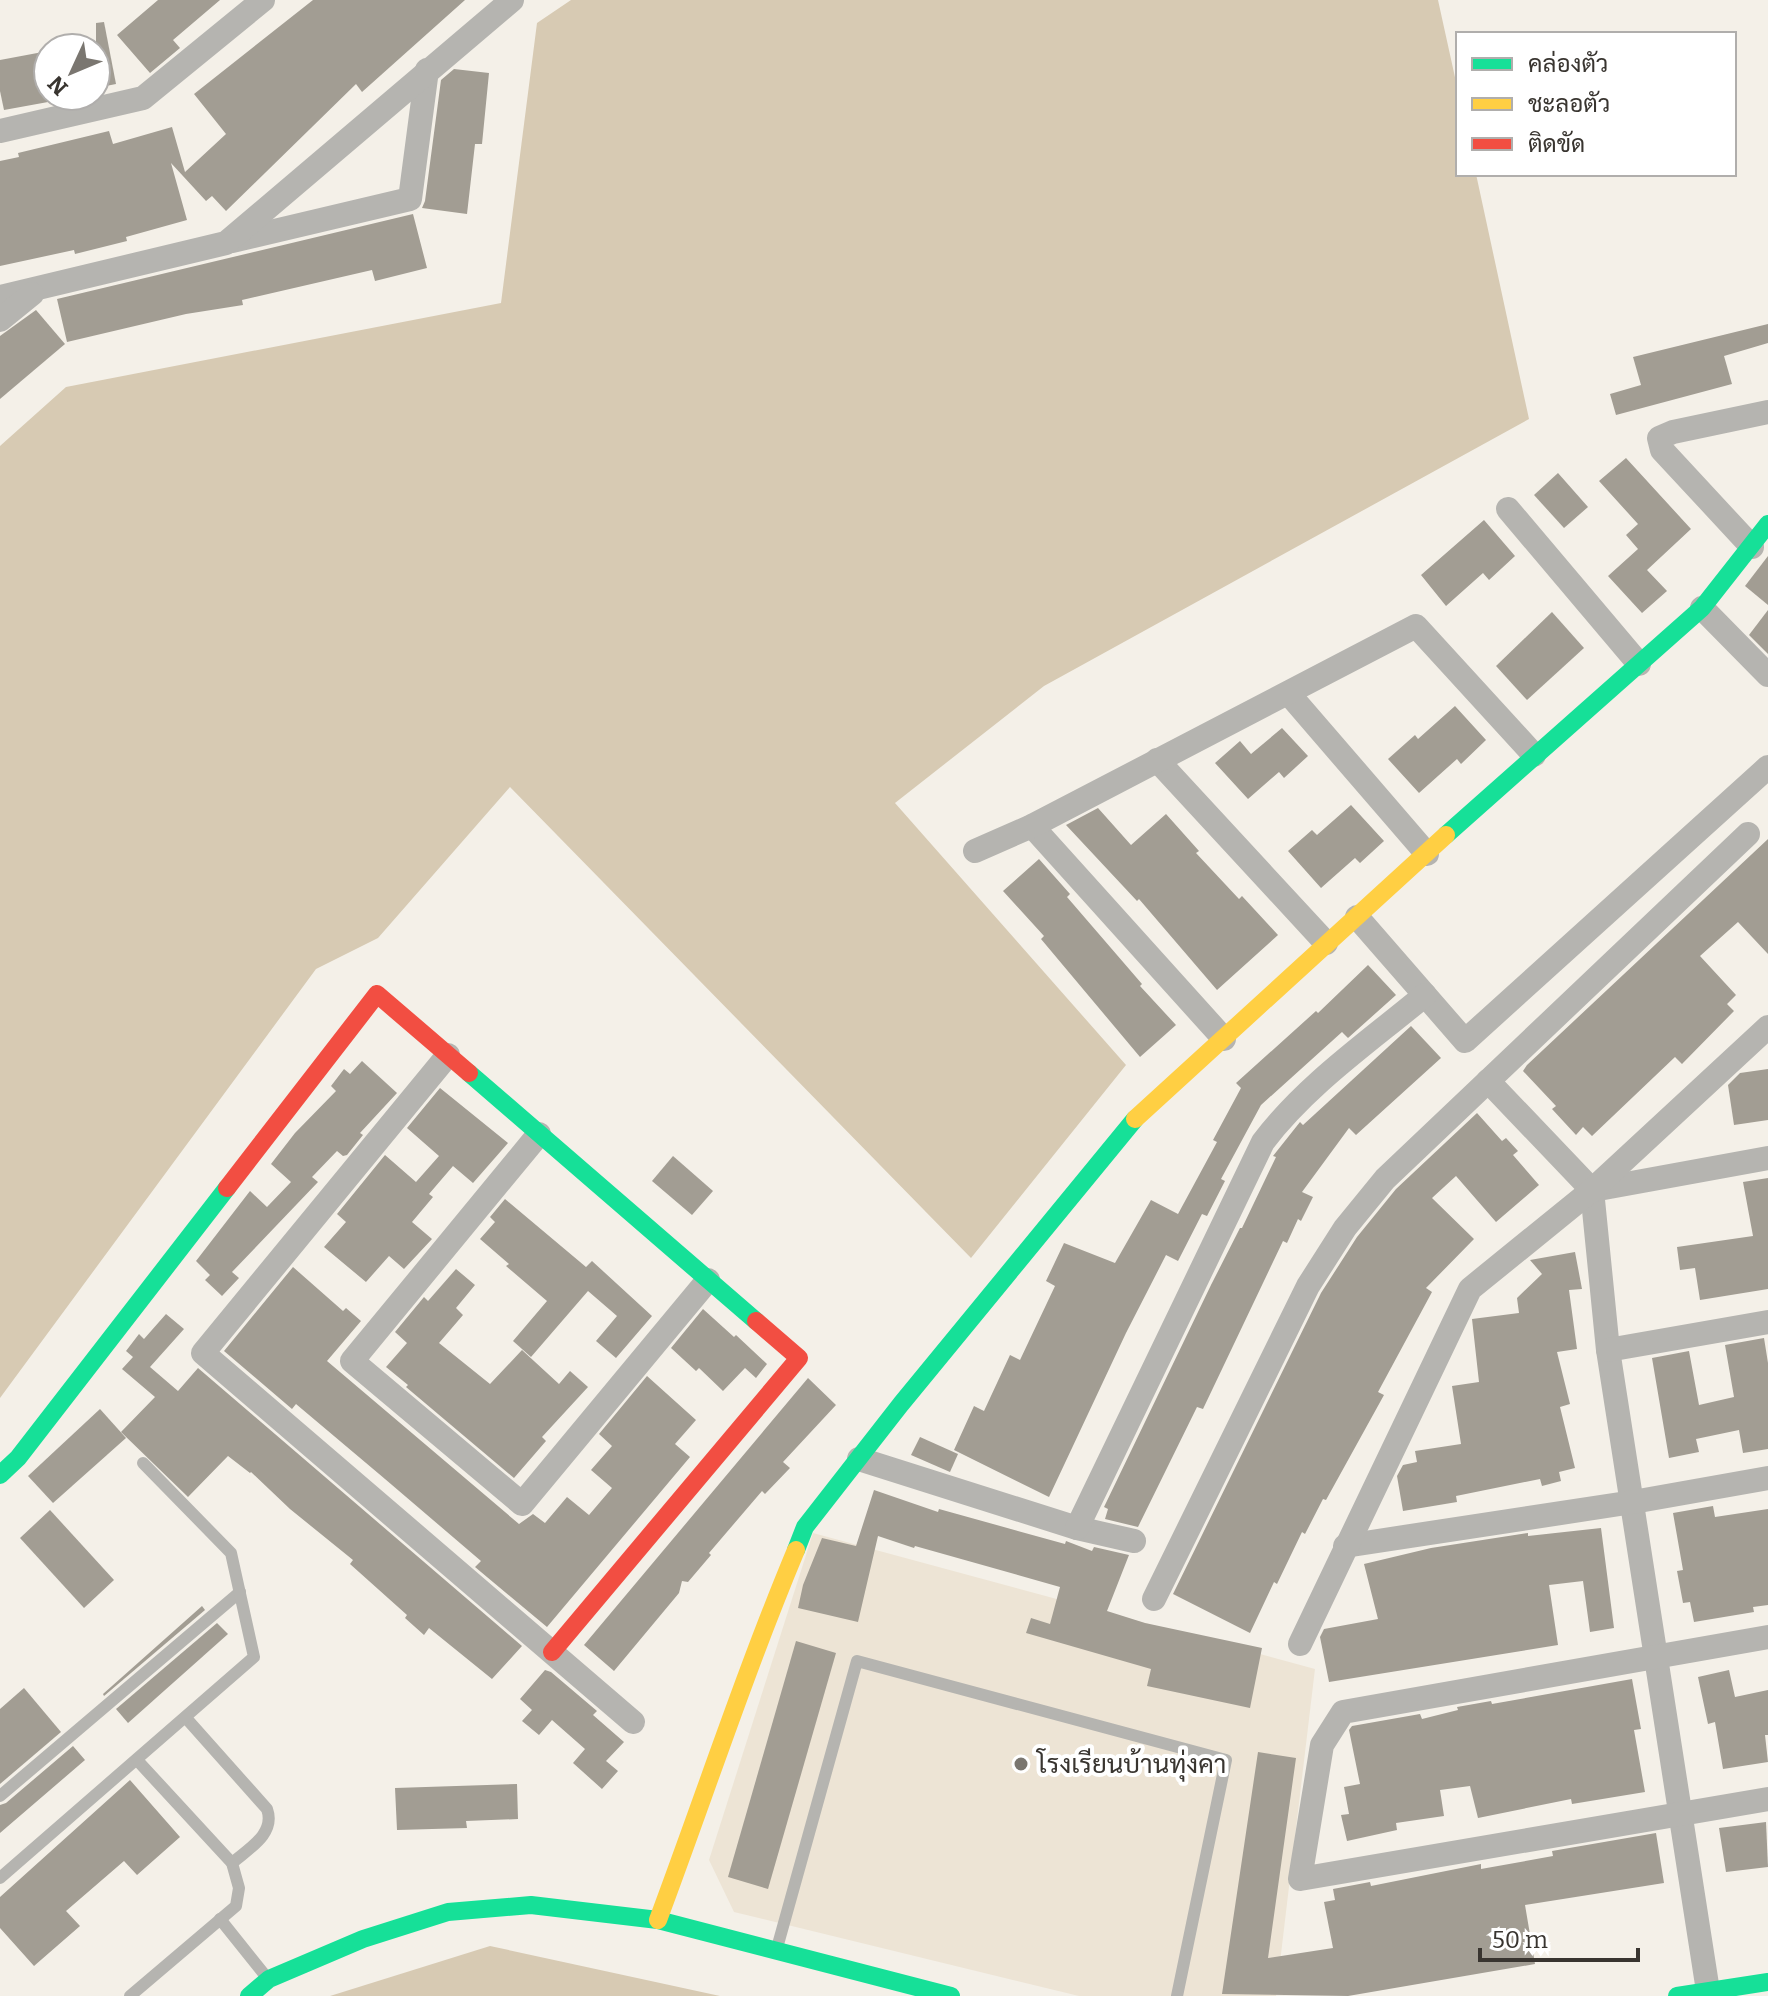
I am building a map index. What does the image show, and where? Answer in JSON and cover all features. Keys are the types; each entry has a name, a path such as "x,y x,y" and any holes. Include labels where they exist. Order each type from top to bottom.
{"street":[{"path":"0,131 143,98 263,0"},
{"path":"226,243 512,0"},
{"path":"0,297 410,199 427,70"},
{"path":"0,320 40,288"},
{"path":"1752,547 1662,450 1659,438 1673,432 1768,412"},
{"path":"1508,509 1639,664"},
{"path":"658,1920 712,1776 753,1653 805,1527 859,1459 1031,1243 1138,1115 1534,755 1702,608 1768,524"},
{"path":"1702,608 1768,675"},
{"path":"975,851 1032,826 1416,626 1534,755"},
{"path":"1289,694 1427,854"},
{"path":"1157,760 1326,943"},
{"path":"1357,917 1465,1041 1768,767"},
{"path":"1032,826 1224,1039"},
{"path":"1154,1599 1308,1286 1345,1228 1385,1179 1748,834"},
{"path":"0,1475 18,1458 377,994 799,1358 552,1652"},
{"path":"1077,1528 1263,1142 1281,1118 1309,1091 1425,995"},
{"path":"1300,1644 1470,1289 1592,1190 1768,1027"},
{"path":"448,1055 203,1353 633,1722"},
{"path":"1488,1081 1592,1190 1608,1350 1708,1991"},
{"path":"539,1134 352,1361 522,1504 708,1280"},
{"path":"1592,1190 1768,1158"},
{"path":"1608,1350 1768,1322"},
{"path":"859,1459 1077,1528 1134,1541"},
{"path":"1345,1546 1768,1478"},
{"path":"1768,1637 1343,1712 1322,1745 1300,1879 1768,1799"},
{"path":"249,1996 269,1979 363,1939 448,1912 531,1905 658,1920 951,1996"},
{"path":"1677,1996 1768,1982"}],"lane":[{"path":"0,1878 254,1657 231,1553 143,1463"},
{"path":"0,1796 240,1592"},
{"path":"776,1951 857,1661 1226,1760 1177,1996"},
{"path":"186,1718 267,1809 270,1817 265,1834 232,1863"},
{"path":"130,1996 236,1906 239,1897 232,1863 137,1760"},
{"path":"220,1919 269,1979"}],"shaded area":[{"path":"571,0 1438,0 1456,82 1456,176 1476,176 1529,419 1044,686 895,803 1126,1065 971,1258 510,787 378,938 316,969 0,1398 0,446 66,387 501,303 537,23"},
{"name":"โรงเรียนบ้านทุ่งคา","path":"813,1533 1315,1669 1276,1996 1079,1996 734,1912 709,1860"},
{"path":"490,1946 720,1996 330,1996"}],"building":[{"path":"158,0 220,0 173,40 180,48 150,73 117,35"},
{"path":"313,0 465,0 362,92 356,84 226,211 212,196 206,201 171,163 187,220 126,237 127,241 75,254 74,250 0,266 0,161 19,157 18,153 109,131 113,144 172,127 185,172 226,134 194,94"},
{"path":"104,22 106,32 96,32 96,23"},
{"path":"32,54 32,105 4,110 0,91 0,60"},
{"path":"112,63 116,84 112,85"},
{"path":"454,69 489,73 482,144 475,144 467,214 422,208 441,80"},
{"path":"413,214 427,268 375,281 372,270 242,300 243,305 186,314 67,342 57,299"},
{"path":"36,310 65,344 0,399 0,336"},
{"path":"1768,324 1768,343 1724,356 1732,384 1616,415 1610,394 1641,385 1633,357"},
{"path":"1626,458 1691,529 1647,570 1667,591 1642,613 1608,576 1638,549 1626,535 1638,524 1599,481"},
{"path":"1558,473 1588,507 1564,528 1534,495"},
{"path":"1484,520 1515,556 1489,580 1483,573 1446,606 1421,575"},
{"path":"1768,556 1768,605 1745,586"},
{"path":"1768,610 1768,654 1749,635"},
{"path":"1552,612 1584,648 1527,700 1496,666"},
{"path":"1455,706 1486,740 1461,764 1457,759 1419,793 1388,759 1415,735 1418,739"},
{"path":"1282,728 1308,756 1284,778 1279,772 1248,799 1215,763 1240,741 1251,754"},
{"path":"1351,805 1384,841 1360,863 1355,858 1321,888 1288,851 1312,830 1317,835"},
{"path":"1098,808 1131,845 1166,814 1199,851 1196,853 1278,935 1217,990 1139,899 1137,901 1066,825"},
{"path":"1768,839 1768,954 1738,922 1700,956 1736,995 1727,1004 1734,1011 1682,1064 1675,1057 1592,1136 1583,1127 1576,1135 1552,1109 1556,1106 1523,1071"},
{"path":"1039,859 1070,894 1067,897 1142,984 1140,986 1176,1025 1140,1057 1041,939 1044,936 1003,891"},
{"path":"1368,965 1396,995 1348,1038 1342,1032 1261,1105 1221,1179 1225,1181 1207,1216 1202,1214 1178,1261 1166,1255 1049,1497 954,1450 974,1406 984,1411 1010,1355 1020,1360 1055,1286 1046,1281 1064,1243 1115,1263 1151,1200 1178,1214 1217,1142 1213,1140 1241,1088 1236,1083 1316,1011 1318,1013"},
{"path":"1411,1026 1441,1058 1356,1135 1349,1128 1302,1192 1313,1197 1287,1243 1283,1241 1203,1409 1197,1407 1138,1527 1105,1519 1108,1509 1104,1507 1211,1285 1242,1228 1276,1157 1273,1156 1300,1122 1303,1125"},
{"path":"362,1061 397,1093 360,1133 363,1135 347,1155 343,1156 337,1151 312,1177 318,1182 232,1272 239,1278 222,1296 205,1280 210,1275 196,1261 250,1191 267,1207 291,1182 271,1164 295,1133 336,1091 331,1086 344,1069 350,1074"},
{"path":"1768,1069 1768,1120 1734,1125 1728,1085 1740,1073"},
{"path":"440,1088 508,1143 473,1183 453,1166 429,1194 433,1197 412,1222 432,1239 404,1269 389,1256 366,1282 324,1247 346,1222 337,1214 385,1155 416,1182 439,1156 407,1128"},
{"path":"1477,1113 1502,1141 1506,1138 1518,1151 1513,1155 1539,1185 1496,1222 1456,1176 1432,1198 1474,1239 1426,1288 1432,1292 1378,1392 1384,1395 1326,1500 1323,1499 1305,1534 1302,1532 1250,1633 1173,1594 1321,1293 1357,1237 1396,1189"},
{"path":"673,1156 713,1191 692,1215 652,1181"},
{"path":"1768,1178 1768,1289 1700,1300 1695,1268 1680,1270 1677,1247 1753,1236 1743,1182"},
{"path":"505,1199 586,1267 592,1261 652,1316 616,1358 596,1341 617,1316 588,1291 531,1357 513,1341 547,1301 480,1239 495,1222 490,1217"},
{"path":"1575,1252 1582,1289 1569,1290 1577,1349 1557,1352 1570,1404 1560,1407 1575,1468 1559,1472 1561,1481 1542,1486 1540,1479 1456,1496 1457,1502 1403,1511 1397,1476 1403,1465 1417,1462 1415,1451 1461,1444 1452,1386 1479,1382 1472,1319 1519,1313 1517,1298 1542,1274 1530,1260"},
{"path":"293,1267 343,1311 346,1308 361,1321 327,1361 519,1524 533,1514 545,1523 567,1497 589,1515 612,1488 591,1470 612,1446 599,1434 647,1376 696,1420 675,1444 690,1457 547,1627 475,1567 481,1561 296,1404 292,1409 224,1351"},
{"path":"456,1269 475,1285 456,1308 463,1315 439,1343 490,1384 522,1350 559,1384 570,1371 588,1387 542,1437 546,1441 514,1478 386,1367 407,1343 395,1332 424,1297 428,1301"},
{"path":"703,1309 767,1364 756,1378 745,1368 723,1391 699,1368 696,1371 671,1348"},
{"path":"166,1314 184,1329 150,1367 178,1391 198,1368 522,1646 492,1679 429,1628 424,1635 405,1618 407,1615 350,1564 353,1560 290,1509 251,1472 228,1456 188,1497 121,1432 155,1397 122,1369 133,1357 126,1351 139,1334 144,1339"},
{"path":"1764,1338 1768,1363 1768,1449 1743,1453 1739,1430 1696,1439 1699,1452 1669,1458 1652,1358 1689,1351 1699,1405 1734,1397 1725,1345"},
{"path":"808,1378 836,1405 783,1462 790,1468 765,1494 762,1491 688,1582 682,1581 679,1593 614,1671 584,1645"},
{"path":"100,1409 126,1438 53,1503 28,1476"},
{"path":"920,1437 958,1454 950,1472 911,1455"},
{"path":"874,1490 938,1512 939,1509 1065,1544 1066,1541 1092,1551 1094,1547 1129,1555 1107,1611 1145,1623 1262,1648 1250,1708 1147,1686 1151,1669 1026,1633 1031,1618 1050,1624 1060,1587 878,1536 858,1622 798,1608 803,1585 822,1538 856,1546"},
{"path":"1713,1506 1715,1517 1768,1509 1768,1605 1753,1607 1754,1612 1694,1622 1690,1602 1683,1603 1677,1571 1683,1570 1673,1513"},
{"path":"50,1510 114,1580 84,1608 20,1538"},
{"path":"1601,1528 1614,1628 1590,1632 1583,1581 1549,1585 1558,1645 1329,1682 1320,1637 1324,1629 1378,1619 1364,1564 1431,1548 1528,1533 1528,1536"},
{"path":"202,1606 205,1610 104,1696 103,1694"},
{"path":"217,1623 228,1634 128,1723 116,1709"},
{"path":"796,1641 836,1653 768,1889 728,1877"},
{"path":"545,1670 597,1711 593,1715 624,1742 606,1761 618,1771 602,1789 573,1763 585,1749 552,1720 539,1735 522,1721 532,1710 520,1699"},
{"path":"1729,1670 1735,1697 1768,1690 1768,1735 1765,1735 1768,1762 1723,1769 1715,1722 1708,1724 1698,1677"},
{"path":"1632,1679 1641,1729 1634,1730 1645,1792 1572,1804 1571,1799 1478,1818 1470,1786 1440,1790 1444,1816 1396,1823 1397,1830 1347,1841 1341,1815 1349,1814 1344,1787 1360,1784 1349,1730 1352,1726 1420,1714 1422,1719 1458,1710 1457,1707 1491,1701 1492,1704"},
{"path":"24,1688 61,1732 0,1784 0,1709"},
{"path":"73,1746 85,1760 0,1833 0,1805"},
{"path":"1258,1752 1296,1758 1268,1958 1333,1948 1324,1902 1335,1900 1333,1889 1370,1882 1371,1886 1481,1864 1481,1869 1553,1856 1552,1851 1656,1833 1664,1883 1525,1905 1535,1964 1348,1996 1222,1994"},
{"path":"130,1780 180,1837 137,1875 124,1861 66,1911 80,1926 34,1966 0,1928 0,1897"},
{"path":"517,1784 518,1819 466,1821 467,1828 397,1830 395,1788"},
{"path":"1766,1822 1768,1867 1726,1872 1719,1828"}],"traffic: fast":[{"path":"1446,835 1702,608 1768,524"},
{"path":"469,1073 756,1321"},
{"path":"796,1550 805,1527 901,1404 1135,1119"},
{"path":"0,1475 18,1458 227,1188"},
{"path":"249,1996 269,1979 363,1939 448,1912 531,1905 658,1920 951,1996"},
{"path":"1677,1996 1768,1982"}],"traffic: slow":[{"path":"1135,1119 1446,835"},
{"path":"658,1920 796,1550"}],"traffic: jam":[{"path":"227,1188 377,994 469,1073"},
{"path":"552,1652 799,1358 756,1321"}],"place":[{"name":"โรงเรียนบ้านทุ่งคา","path":"1021,1764"}]}
